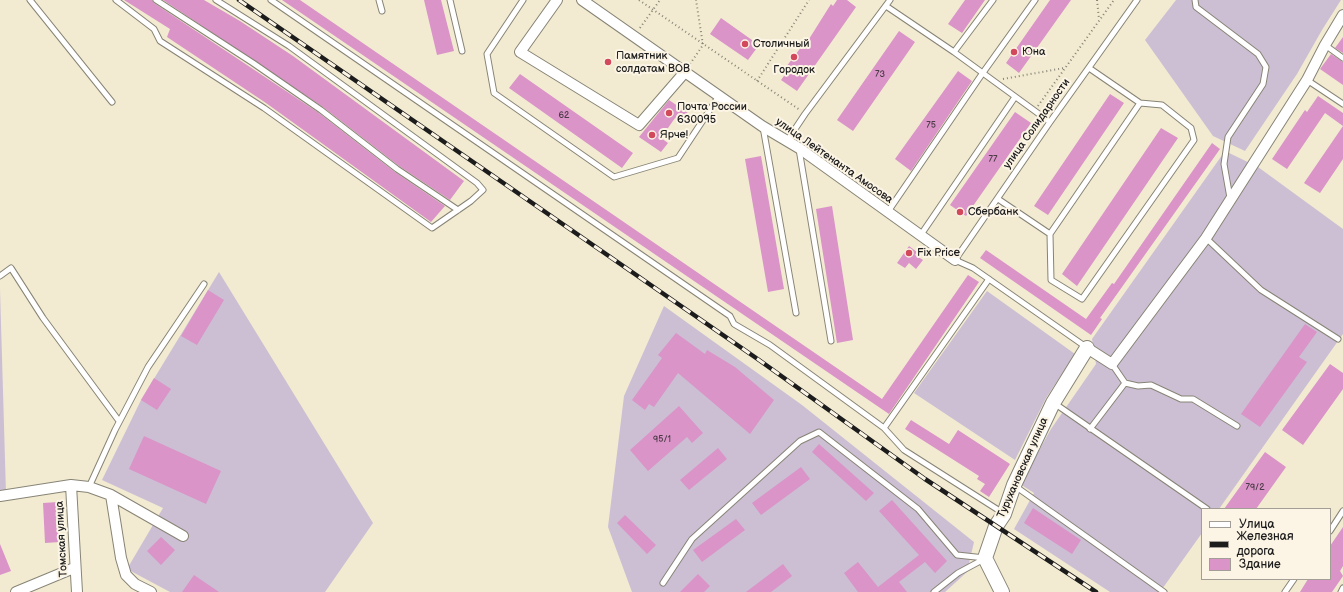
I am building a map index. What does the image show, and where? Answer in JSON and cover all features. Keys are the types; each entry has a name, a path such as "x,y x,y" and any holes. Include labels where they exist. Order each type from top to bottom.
{"street":[{"path":"556,0 520,52 639,125 685,72"},
{"name":"улица Лейтенанта Амосова","path":"582,0 762,126 799,148 887,213 955,260"},
{"path":"1087,348 1112,364 1206,238 1307,80 1325,45 1342,17"},
{"name":"Турухановская улица","path":"985,558 996,526 1004,514 1014,485 1053,403 1087,348"},
{"path":"0,496 71,485 89,487 111,495 183,536"},
{"name":"Томская улица","path":"71,485 74,568 77,592"},
{"path":"111,495 121,558 126,575 135,584 151,592"},
{"path":"985,558 1002,592"},
{"path":"16,592 74,568"}],"lane":[{"path":"30,0 112,102"},
{"path":"116,0 154,29 160,41 264,108 432,228 471,202 483,190 477,183 289,46 216,0"},
{"path":"156,0 253,63 321,110 397,169 458,210"},
{"path":"271,0 730,316 734,324 770,345 884,428 904,450 1004,514"},
{"path":"379,0 382,11"},
{"path":"450,0 462,51"},
{"path":"523,0 487,54 494,93 614,177 678,158 719,96"},
{"path":"788,141 804,114 890,0"},
{"path":"954,52 992,0"},
{"path":"887,213 982,74 1035,0"},
{"name":"улица Солидарности","path":"955,260 1050,122 1137,0"},
{"path":"1194,0 1196,7 1258,54 1266,67 1263,84 1228,137 1224,164 1230,200"},
{"path":"886,6 954,52 982,74 1050,122"},
{"path":"1325,45 1343,58"},
{"path":"1089,68 1140,103 1162,105 1191,128 1194,140 1082,300 1051,280 1050,234 1140,103"},
{"path":"1307,80 1343,104"},
{"path":"920,236 1015,97"},
{"path":"762,126 796,313"},
{"path":"799,148 831,341"},
{"path":"998,199 1050,234"},
{"path":"1206,238 1261,290 1338,339"},
{"path":"955,260 974,268 1087,348"},
{"path":"0,276 11,268 43,318 120,421"},
{"path":"884,428 989,279"},
{"path":"89,487 120,421 148,367 204,284"},
{"path":"1112,364 1125,383 1138,386 1152,385 1181,399 1193,399 1237,426"},
{"path":"1090,429 1125,383"},
{"path":"1053,403 1206,508"},
{"path":"663,583 692,539 800,441 820,432 918,509 957,555 985,558"},
{"path":"1014,485 1164,592"},
{"path":"1331,529 1343,511"},
{"path":"934,592 958,573 985,558"},
{"path":"1285,592 1293,580"},
{"path":"1341,592 1343,588"}],"path":[{"path":"639,0 804,114"},
{"path":"634,36 660,0"},
{"path":"685,72 703,45 696,0"},
{"path":"756,81 809,0"},
{"path":"1097,0 1099,19"},
{"path":"1034,111 1114,0"},
{"path":"992,81 1065,68"}],"shaded area":[{"path":"1176,0 1341,0 1297,74 1245,151 1213,136 1145,40"},
{"path":"1225,151 1258,167 1343,229 1343,334 1220,508 1201,508 1201,534 1160,592 1110,592 1014,529 1034,493 1020,484 1051,429 1096,364 1092,339"},
{"path":"219,272 373,523 325,592 170,592 127,569 163,508 102,480 141,400"},
{"path":"0,289 6,494 0,494"},
{"path":"987,291 1075,354 1046,398 1015,460 914,393"},
{"path":"664,306 802,405 974,542 967,572 945,592 632,592 608,527 624,396"}],"building":[{"path":"124,0 152,0 154,3 319,113 395,172 445,206 431,222 266,103 167,37 170,29"},
{"path":"163,0 204,0 240,21 293,56 464,181 450,200 399,166 323,107"},
{"path":"282,0 300,0 882,399 968,275 979,282 889,414"},
{"path":"424,0 441,0 454,51 437,55"},
{"path":"837,0 847,0 856,7 797,91 781,80 789,69 786,67 802,46 804,47 831,4 833,6"},
{"path":"965,0 985,0 962,33 948,24"},
{"path":"1050,0 1071,0 1019,73 1006,63"},
{"path":"721,18 759,45 748,60 710,34"},
{"path":"899,31 915,42 853,131 837,120"},
{"path":"1343,37 1343,53 1335,48"},
{"path":"1331,54 1343,62 1343,85 1320,69"},
{"path":"958,71 972,81 911,171 895,159"},
{"path":"520,74 633,153 622,168 509,88"},
{"path":"1110,94 1124,103 1048,215 1034,206"},
{"path":"1318,96 1343,113 1343,126 1325,113 1287,169 1272,159 1305,110 1307,112"},
{"path":"669,100 688,113 681,123 675,118 661,138 668,143 661,152 639,137"},
{"path":"1015,112 1031,123 966,216 950,205"},
{"path":"1343,126 1343,159 1320,193 1304,183"},
{"path":"1161,128 1178,138 1077,286 1062,274"},
{"path":"1212,143 1220,149 1100,318 1102,319 1091,335 980,258 986,250 1086,319 1112,283 1114,284"},
{"path":"761,156 784,289 768,292 745,159"},
{"path":"832,206 853,340 837,343 816,209"},
{"path":"909,246 917,252 915,255 923,260 916,269 909,263 905,268 897,263"},
{"path":"208,290 224,300 197,345 181,336"},
{"path":"1305,324 1317,332 1299,357 1307,362 1260,427 1241,414"},
{"path":"676,333 705,354 707,350 735,367 774,400 750,434 678,373 654,407 649,404 645,410 632,400 662,358 658,355"},
{"path":"1330,364 1343,373 1343,389 1303,445 1282,430"},
{"path":"154,378 171,389 157,410 141,400"},
{"path":"679,406 703,433 692,443 687,437 648,471 630,450"},
{"path":"911,420 949,444 958,430 1010,464 989,497 980,491 985,484 977,479 979,476 905,429"},
{"path":"144,436 221,471 206,504 129,469"},
{"path":"819,444 874,493 866,501 812,452"},
{"path":"718,448 727,459 689,490 680,480"},
{"path":"1265,452 1286,467 1257,508 1225,508"},
{"path":"801,467 810,479 761,515 752,503"},
{"path":"892,500 947,561 935,573 925,562 899,582 907,592 858,592 844,573 858,562 878,587 919,555 879,511"},
{"path":"58,502 60,542 45,543 43,503"},
{"path":"1033,508 1081,540 1072,554 1024,523"},
{"path":"625,515 656,545 647,554 617,523"},
{"path":"736,519 745,530 702,562 693,550"},
{"path":"1343,527 1343,566 1340,571 1343,576 1332,592 1300,592 1307,580 1331,580 1331,545"},
{"path":"161,537 175,550 161,565 147,551"},
{"path":"0,544 11,571 0,575"},
{"path":"783,564 792,576 771,592 746,592"},
{"path":"698,574 710,586 704,592 680,592"},
{"path":"194,575 219,592 182,592"}],"railway":[{"path":"239,0 759,360 925,479 1096,592"}],"place":[{"name":"Столичный","path":"745,44"},
{"name":"Юна","path":"1014,52"},
{"name":"Городок","path":"794,57"},
{"name":"Памятник солдатам ВОВ","path":"608,62"},
{"name":"Почта России 630095","path":"669,113"},
{"name":"Ярче!","path":"652,135"},
{"name":"Сбербанк","path":"960,212"},
{"name":"Fix Price","path":"909,253"}]}
